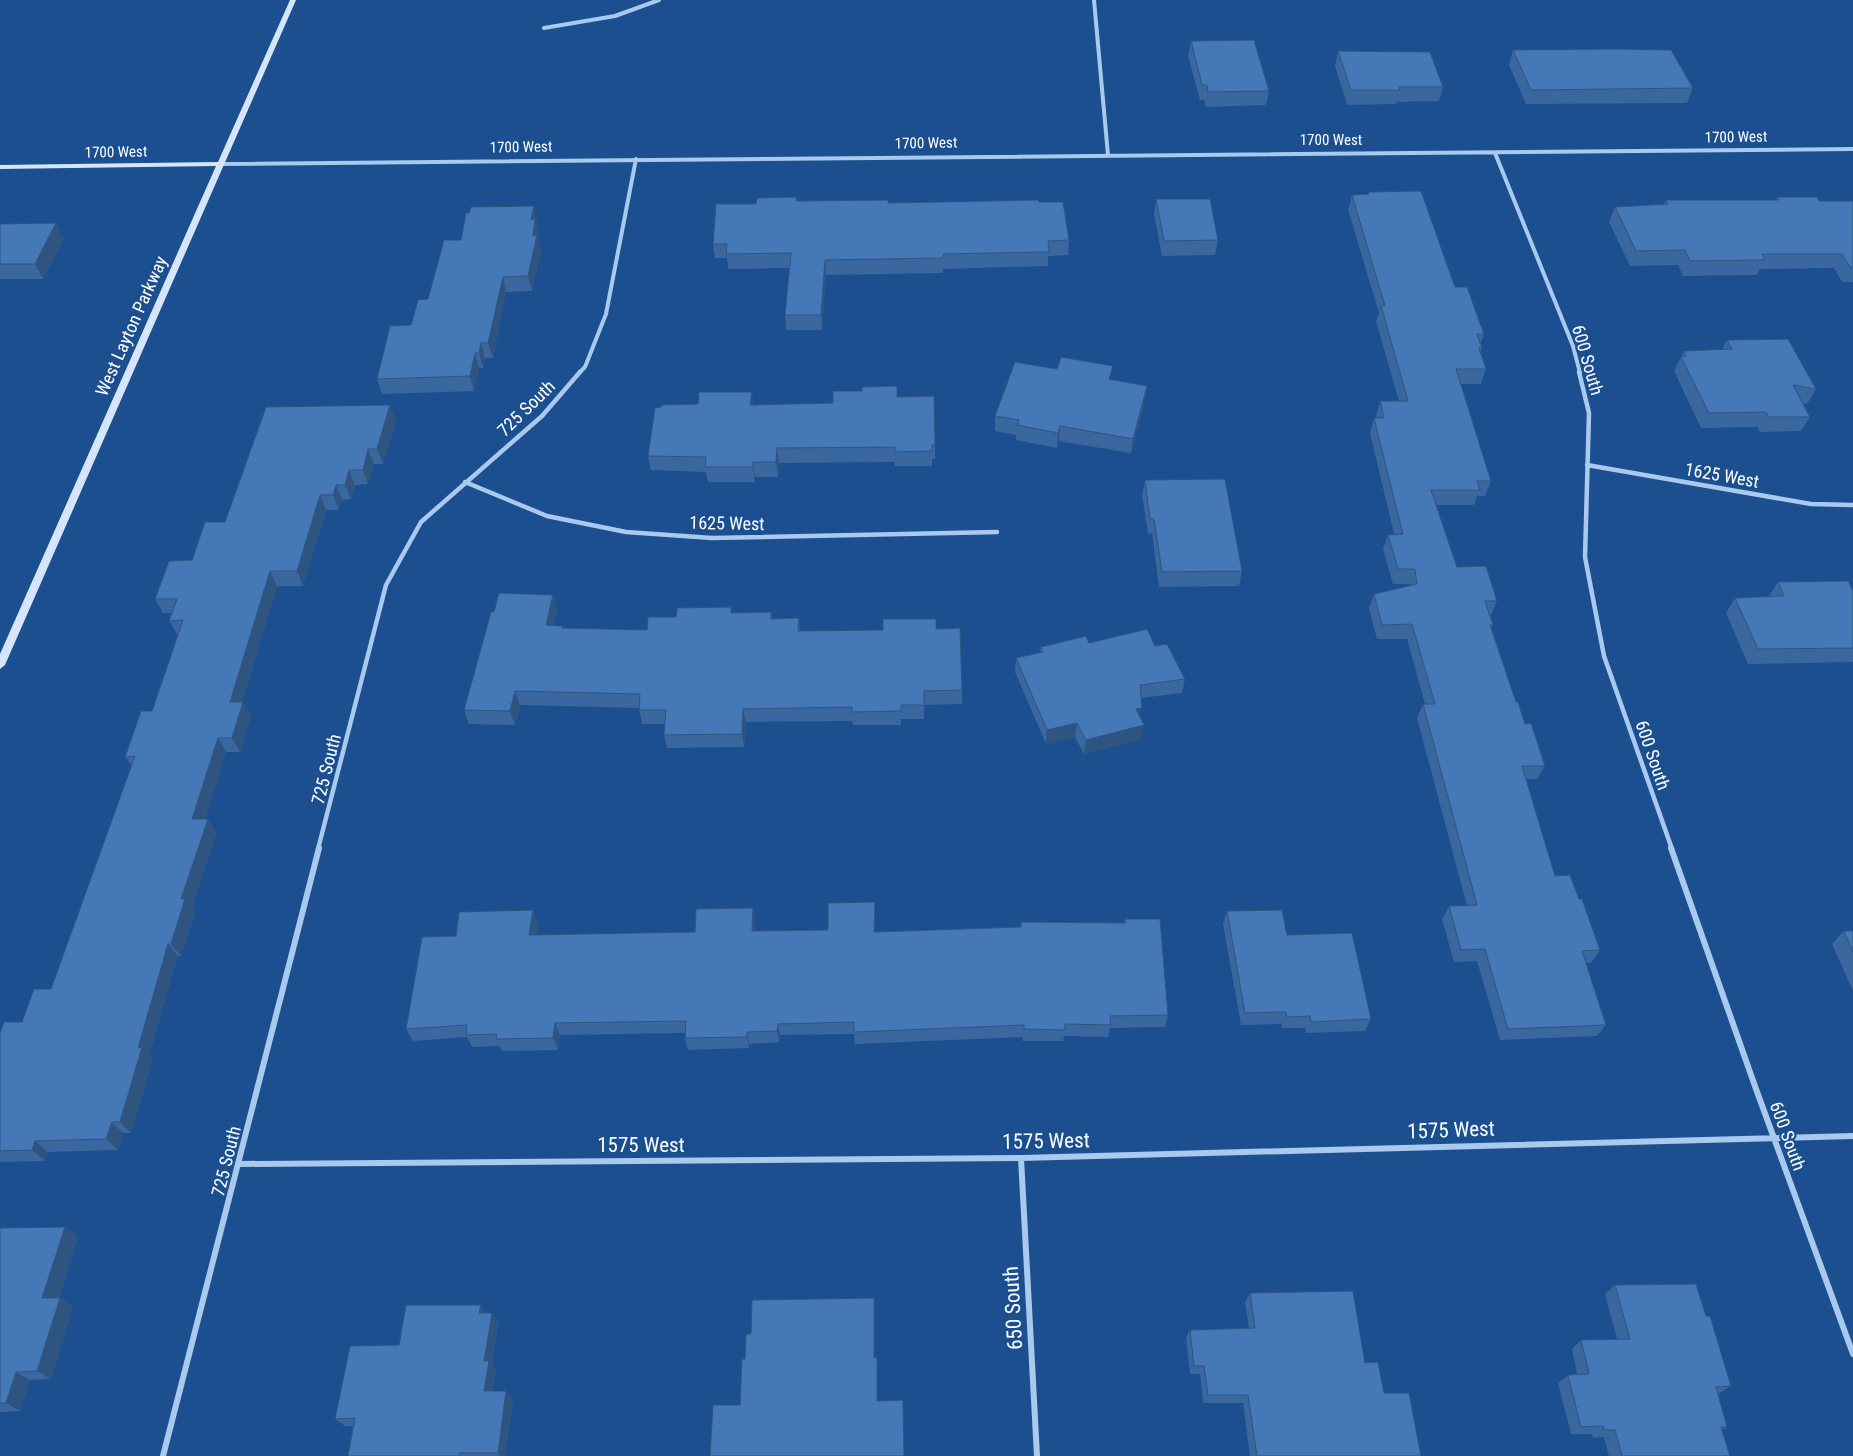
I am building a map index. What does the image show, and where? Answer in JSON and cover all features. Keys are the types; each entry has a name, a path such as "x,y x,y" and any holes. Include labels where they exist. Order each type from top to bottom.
{"main road":[{"name":"West Layton Parkway","path":"0,665 293,0"},
{"name":"1700 West","path":"0,167 220,164"}],"street":[{"path":"544,28 615,16 659,0"},
{"path":"1094,0 1108,155"},
{"name":"1700 West","path":"220,164 1853,149"},
{"name":"600 South","path":"1495,153 1573,346 1589,413 1585,557 1604,656 1853,1354"},
{"name":"725 South","path":"163,1456 386,585 421,522 542,416 585,367 606,314 636,159"},
{"name":"1625 West","path":"1587,465 1810,504 1853,505"},
{"name":"1625 West","path":"465,482 547,516 626,532 712,538 997,532"},
{"name":"1575 West","path":"239,1164 1021,1158 1774,1136 1853,1136"},
{"name":"650 South","path":"1021,1158 1037,1456"}],"building":[{"path":"1254,40 1269,91 1208,92 1207,85 1202,85 1191,41"},
{"path":"1513,50 1671,50 1693,88 1531,90"},
{"path":"1338,51 1430,52 1443,87 1399,87 1400,90 1351,90"},
{"path":"1421,191 1455,287 1467,287 1484,334 1477,334 1482,348 1479,348 1486,369 1456,369 1491,481 1477,481 1480,490 1431,490 1457,567 1486,566 1497,601 1485,601 1493,625 1490,625 1516,702 1518,702 1525,724 1531,723 1545,766 1522,766 1555,876 1570,875 1579,899 1582,899 1600,950 1582,951 1606,1025 1508,1029 1485,949 1461,950 1449,906 1477,905 1423,704 1435,704 1412,624 1382,625 1374,594 1417,584 1415,569 1398,569 1388,535 1403,534 1374,418 1384,418 1380,401 1408,401 1381,306 1385,306 1352,195 1369,194 1369,192"},
{"path":"796,197 796,201 888,200 888,203 1038,200 1039,202 1063,202 1069,240 1048,241 1049,252 943,254 943,258 825,260 821,315 785,315 791,253 726,254 727,244 713,244 716,204 756,204 757,198"},
{"path":"1777,197 1817,197 1819,201 1853,201 1853,267 1850,267 1842,254 1762,254 1765,260 1690,261 1685,250 1636,251 1615,207 1668,204 1666,200 1779,200"},
{"path":"1156,199 1210,199 1218,240 1164,241"},
{"path":"534,206 531,220 535,219 533,236 537,235 528,276 503,277 488,343 481,343 479,353 475,353 470,376 377,379 390,326 411,325 418,300 428,299 444,240 461,240 466,213 469,213 471,207"},
{"path":"56,223 35,264 0,264 0,224"},
{"path":"1788,339 1816,389 1793,385 1810,417 1769,417 1766,412 1709,413 1681,357 1686,356 1684,351 1732,349 1727,340"},
{"path":"1061,357 1113,366 1109,379 1147,386 1133,439 1060,426 1058,433 1017,425 1019,420 995,416 1015,362 1057,369"},
{"path":"897,386 897,397 934,396 935,445 932,445 932,451 895,452 895,447 777,448 776,462 753,462 753,467 705,467 706,457 648,456 655,408 662,405 698,404 699,392 752,392 750,405 833,403 833,391 862,391 862,387"},
{"path":"390,405 377,449 368,449 363,470 349,470 345,485 336,485 333,495 320,495 297,571 270,571 230,702 243,702 232,738 218,738 192,819 208,819 181,899 185,899 171,944 168,944 138,1048 142,1047 120,1122 112,1122 106,1139 35,1141 32,1150 0,1151 0,1033 4,1022 22,1022 34,989 51,989 135,756 125,757 141,711 152,711 183,620 169,621 177,599 155,599 169,561 192,560 205,522 225,522 266,407"},
{"path":"1225,479 1242,571 1162,572 1154,519 1150,519 1145,480"},
{"path":"1848,581 1853,591 1853,648 1758,649 1735,598 1784,596 1778,582"},
{"path":"499,593 553,595 546,625 562,626 562,628 647,630 648,617 676,617 677,608 731,607 731,613 771,612 771,619 799,618 798,631 883,630 883,619 936,619 936,629 960,628 962,690 924,691 924,705 901,705 901,711 852,712 852,707 743,709 742,734 664,735 666,710 639,710 640,694 515,691 510,711 464,710 491,612 494,612"},
{"path":"1147,629 1155,646 1167,644 1185,679 1140,685 1142,708 1136,709 1144,725 1086,740 1077,723 1047,730 1016,658 1043,652 1041,647 1086,636 1089,643"},
{"path":"875,902 874,932 1021,927 1021,922 1125,923 1125,919 1160,919 1168,1015 1110,1016 1111,1025 1065,1024 1065,1030 1024,1029 1024,1025 854,1032 854,1022 778,1024 777,1031 747,1032 747,1037 685,1038 686,1021 555,1023 553,1038 496,1039 497,1034 466,1035 467,1025 406,1029 422,937 456,936 459,912 533,910 529,935 695,932 696,909 753,908 752,931 828,930 828,903"},
{"path":"1282,910 1287,935 1352,933 1371,1019 1311,1022 1310,1016 1287,1017 1286,1012 1245,1013 1227,911"},
{"path":"1844,931 1853,931 1853,952"},
{"path":"65,1227 42,1298 60,1298 37,1371 16,1372 6,1403 0,1403 0,1228"},
{"path":"1696,1284 1706,1316 1710,1316 1731,1386 1716,1387 1727,1427 1721,1427 1730,1456 1622,1456 1615,1430 1604,1430 1603,1426 1581,1427 1568,1375 1589,1374 1581,1340 1630,1339 1615,1285"},
{"path":"1353,1291 1365,1363 1378,1362 1384,1393 1409,1393 1421,1456 1257,1456 1248,1395 1208,1395 1204,1366 1194,1366 1190,1330 1255,1328 1250,1293"},
{"path":"874,1298 874,1358 877,1357 877,1401 903,1400 904,1456 710,1456 713,1405 740,1405 742,1359 745,1359 746,1334 751,1334 752,1300"},
{"path":"406,1305 481,1305 479,1313 492,1313 484,1361 489,1361 484,1391 506,1391 498,1453 459,1453 459,1456 348,1456 355,1418 335,1419 350,1346 399,1345"}]}
